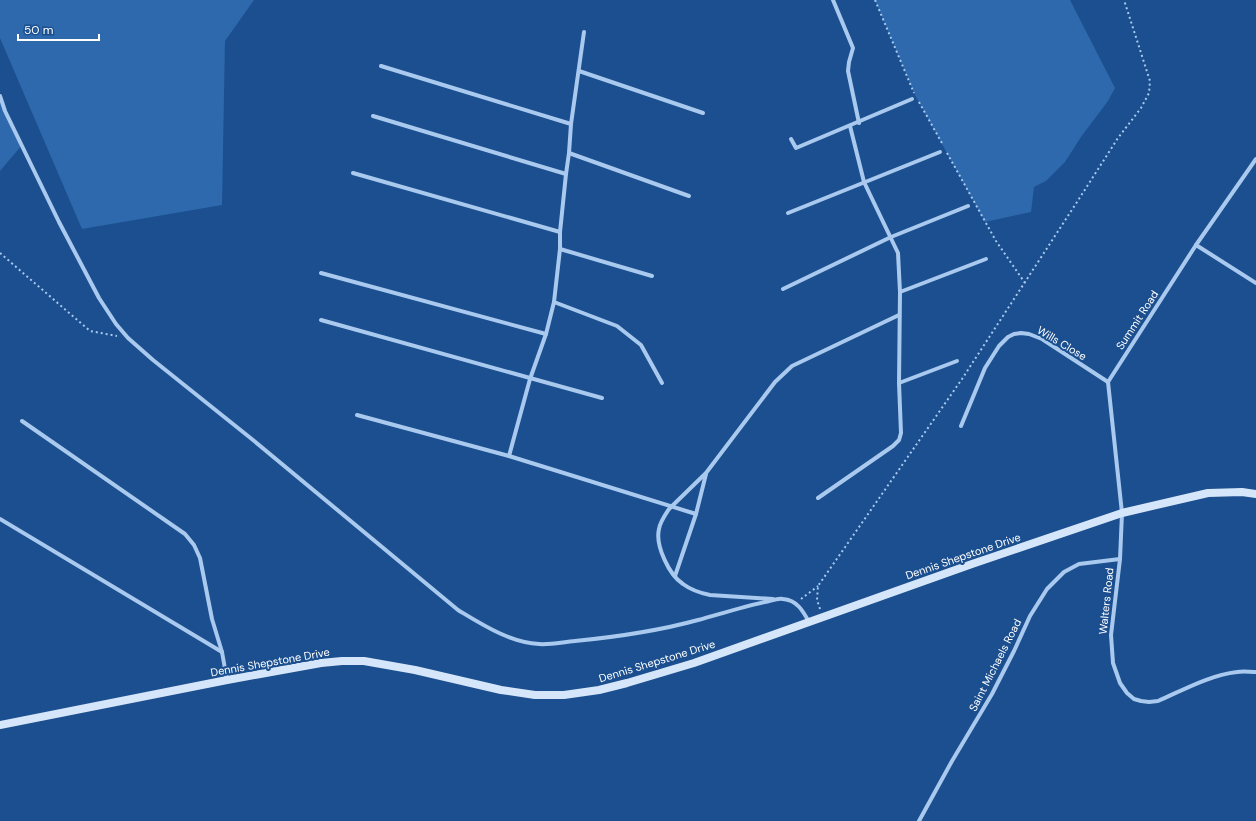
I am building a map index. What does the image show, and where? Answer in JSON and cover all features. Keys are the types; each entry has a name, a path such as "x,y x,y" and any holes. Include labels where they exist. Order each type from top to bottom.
{"street":[{"path":"833,0 853,48 848,71 859,123"},
{"path":"509,456 530,379 546,334 554,302 571,124 584,32"},
{"path":"382,66 571,124"},
{"path":"579,71 703,113"},
{"path":"0,96 5,111 99,298 116,324 128,338 458,610 486,626 514,639 526,643 541,644 608,638 680,625 778,599"},
{"path":"791,139 796,148 859,123 912,99"},
{"path":"373,116 566,174"},
{"path":"818,498 893,446 899,440 901,433 899,383 900,292 898,253 864,182 850,126"},
{"path":"788,213 940,152"},
{"path":"569,153 688,196"},
{"name":"Summit Road","path":"1108,382 1196,245 1256,159"},
{"path":"352,173 560,232"},
{"path":"783,289 891,237 968,206"},
{"path":"1196,245 1256,283"},
{"path":"560,249 652,276"},
{"path":"900,292 986,259"},
{"path":"321,273 546,334"},
{"path":"554,302 617,326 641,345 662,383"},
{"path":"809,622 801,609 793,602 784,599 710,595 700,593 682,584 663,558 658,530 665,514 672,505 706,473 775,382 792,366 899,315"},
{"path":"321,320 602,398"},
{"name":"Wills Close","path":"961,426 986,368 999,346 1008,337 1014,334 1029,334 1042,339 1108,382"},
{"path":"899,383 957,361"},
{"path":"1108,382 1122,513"},
{"path":"357,415 509,456 672,505 696,514"},
{"path":"22,421 185,534 190,539 200,558 212,619 222,652 227,680"},
{"path":"675,576 696,514 706,473"},
{"name":"Dennis Shepstone Drive","path":"0,725 321,663 364,661 415,670 501,690 534,695 564,695 599,690 694,663 1122,513 1208,493 1242,492 1256,494"},
{"name":"Walters Road","path":"1122,513 1120,559 1111,635 1113,663 1120,683 1127,693 1134,699 1149,702 1158,701 1218,676 1238,672 1256,672"},
{"path":"0,519 222,652"},
{"name":"Saint Michaels Road","path":"919,821 952,761 992,694 1030,616 1047,588 1064,572 1079,564 1120,559"}],"path":[{"path":"875,0 915,96 996,241 1025,282"},
{"path":"793,602 802,599 818,586 962,379 1114,144 1141,108 1149,93 1150,81 1124,0"},
{"path":"0,252 90,331 128,338"},
{"path":"818,586 817,600 823,617"}],"shaded area":[{"path":"0,0 254,0 225,41 222,205 82,229 0,38"},
{"path":"875,0 1070,0 1115,88 1108,101 1081,137 1065,162 1046,181 1034,187 1031,212 985,222 915,95"},
{"path":"0,96 22,145 0,171"}]}
